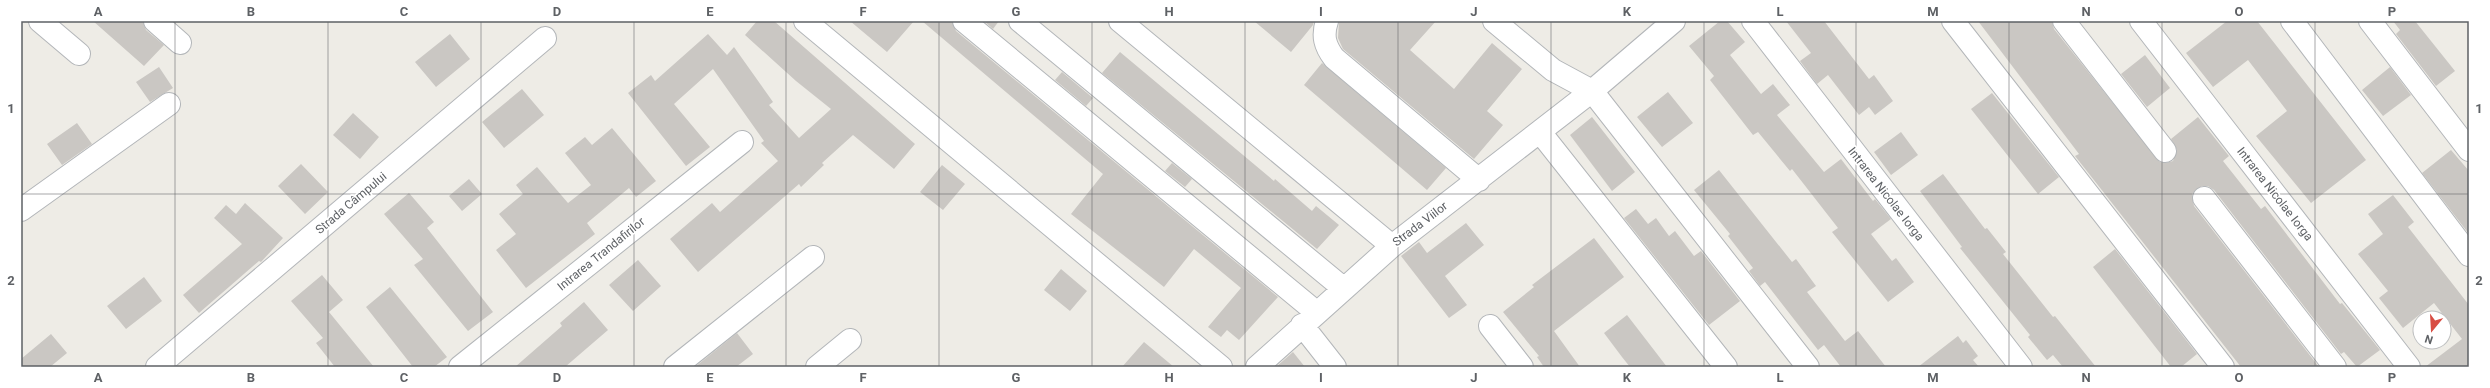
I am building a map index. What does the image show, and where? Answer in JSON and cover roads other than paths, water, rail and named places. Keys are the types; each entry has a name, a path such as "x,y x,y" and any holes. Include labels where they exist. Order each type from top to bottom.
{"street":[{"path":"40,21 79,54"},
{"path":"155,21 180,43"},
{"path":"805,21 1220,367"},
{"path":"964,21 1309,319 1335,367"},
{"path":"1020,21 1343,288"},
{"path":"1120,21 1392,246"},
{"path":"1327,21 1324,31 1326,46 1334,58 1479,180"},
{"path":"1494,21 1553,70 1592,91 1808,367"},
{"name":"Strada Viilor","path":"1257,367 1343,288 1392,246 1592,91 1674,21"},
{"name":"Intrarea Nicolae Iorga","path":"1753,21 2020,367"},
{"path":"1953,21 2223,367"},
{"path":"2064,21 2165,151"},
{"name":"Intrarea Nicolae Iorga","path":"2141,21 2409,367"},
{"path":"2292,21 2469,255"},
{"path":"2370,21 2469,150"},
{"name":"Strada Câmpului","path":"157,367 545,38"},
{"path":"21,210 169,104"},
{"path":"1540,132 1726,367"},
{"name":"Intrarea Trandafirilor","path":"460,367 742,142"},
{"path":"2204,198 2335,367"},
{"path":"676,367 813,257"},
{"path":"1490,326 1522,367"},
{"path":"817,367 850,340"}]}
